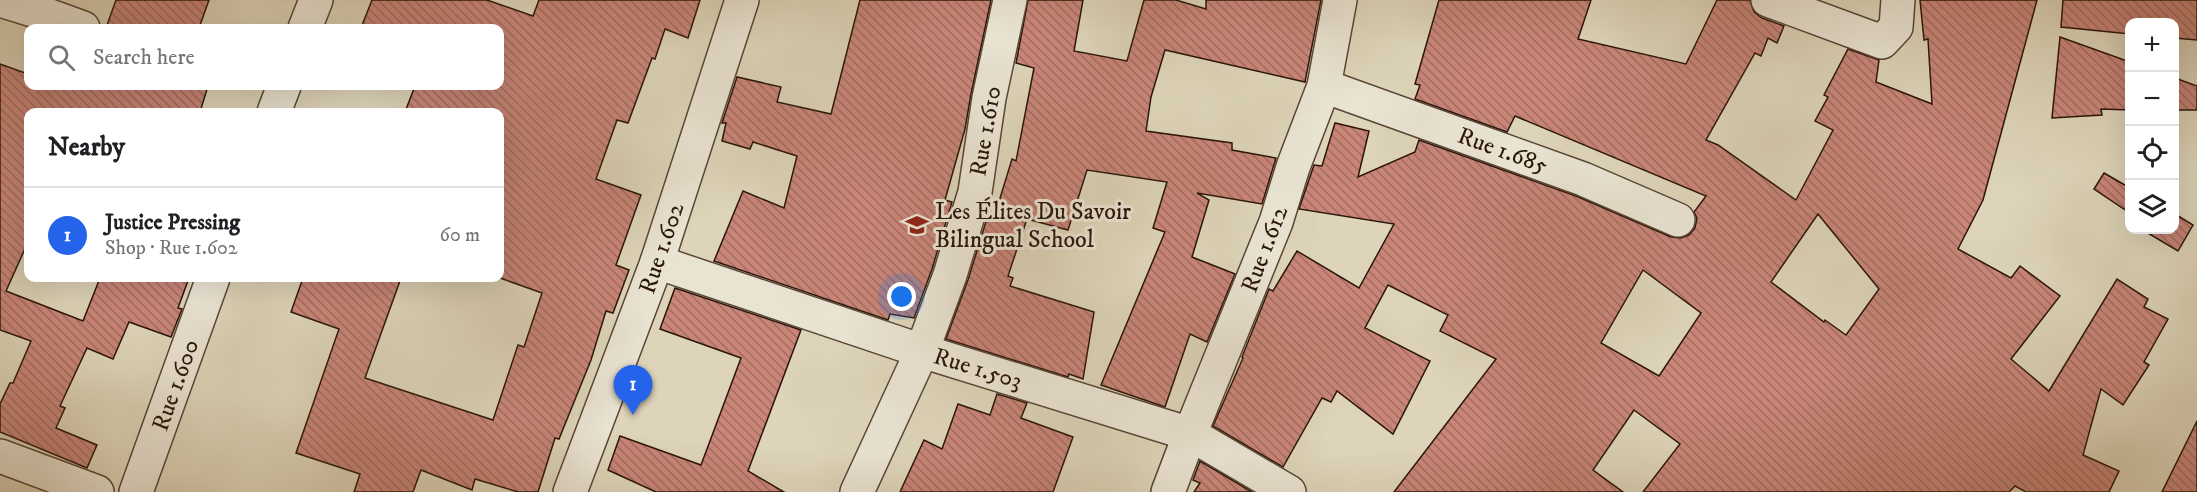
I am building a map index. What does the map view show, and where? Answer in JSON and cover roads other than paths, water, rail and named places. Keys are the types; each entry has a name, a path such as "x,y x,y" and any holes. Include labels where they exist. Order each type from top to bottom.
{"street":[{"path":"0,0 71,24"},
{"path":"307,24 316,0"},
{"name":"Rue 1.602","path":"570,492 657,262 742,0"},
{"name":"Rue 1.610","path":"857,492 922,351 950,275 975,192 990,98 1010,0"},
{"name":"Rue 1.612","path":"1168,492 1276,222 1293,167 1324,86 1340,0"},
{"path":"1768,0 1882,42 1896,27 1898,0"},
{"name":"Rue 1.685","path":"1324,86 1583,179 1678,220"},
{"path":"276,108 282,90"},
{"name":"Rue 1.503","path":"657,262 922,351 1190,434 1289,492"},
{"name":"Rue 1.600","path":"136,492 212,282"},
{"path":"0,456 98,492"}],"place":[{"name":"Les Élites Du Savoir Bilingual School","path":"917,225"},
{"name":"Justice Pressing","path":"633,415"}]}
